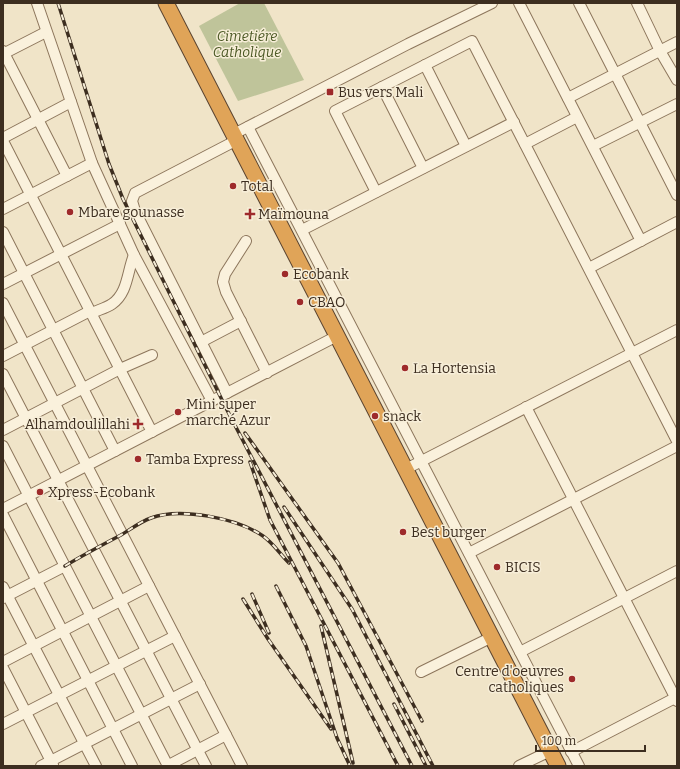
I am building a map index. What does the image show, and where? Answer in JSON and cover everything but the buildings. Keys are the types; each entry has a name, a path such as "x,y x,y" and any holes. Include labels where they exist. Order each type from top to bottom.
{"highway":[{"path":"166,3 558,766"}],"street":[{"path":"37,3 92,163 134,254 212,401"},
{"path":"227,393 135,211 132,201 135,193 235,137 248,127 408,44 492,3"},
{"path":"519,3 641,241"},
{"path":"579,3 677,195"},
{"path":"637,3 660,51 677,80"},
{"path":"46,32 3,53 67,176"},
{"path":"376,192 334,111 472,41 677,440"},
{"path":"568,98 677,42"},
{"path":"425,65 466,146"},
{"path":"382,87 423,168"},
{"path":"71,102 3,139 152,432"},
{"path":"593,146 677,104"},
{"path":"525,144 577,117"},
{"path":"302,230 514,122"},
{"path":"248,127 579,766"},
{"path":"3,209 92,163"},
{"path":"589,268 677,222"},
{"path":"3,284 120,224"},
{"path":"3,232 115,451"},
{"path":"246,241 223,278 224,288 267,373"},
{"path":"3,356 91,312 111,305 118,299 125,289 134,254"},
{"path":"3,303 242,766"},
{"path":"201,342 241,321"},
{"path":"406,469 677,330"},
{"path":"3,509 337,336"},
{"path":"3,430 120,369 152,355"},
{"path":"3,374 206,766"},
{"path":"526,407 676,700 571,752"},
{"path":"3,446 168,766 226,735"},
{"path":"468,553 677,446"},
{"path":"3,515 132,766"},
{"path":"65,566 37,581 5,593 96,766"},
{"path":"520,652 677,571"},
{"path":"3,662 149,586"},
{"path":"3,724 175,636"},
{"path":"421,672 492,637"},
{"path":"3,668 52,764"},
{"path":"41,766 52,764 84,744 200,684"},
{"path":"520,766 550,751"}],"green space":[{"name":"Cimetiére Catholique","path":"240,3 264,3 304,80 238,101 199,26"}],"railway":[{"path":"58,3 109,164 123,199 226,408 412,766"},
{"path":"245,433 338,563 422,721"},
{"path":"250,462 270,520 398,766"},
{"path":"284,507 352,609 433,766"},
{"path":"65,566 151,518 177,514 208,516 239,524 267,539 289,563"},
{"path":"276,586 306,646 337,738 350,766"},
{"path":"252,594 269,633"},
{"path":"243,599 268,639 331,729"},
{"path":"321,626 353,763"},
{"path":"394,704 426,766"}],"place":[{"name":"Bus vers Mali","path":"330,92"},
{"name":"Total","path":"233,186"},
{"name":"Mbare gounasse","path":"70,212"},
{"name":"Maïmouna","path":"250,214"},
{"name":"Ecobank","path":"285,274"},
{"name":"CBAO","path":"300,302"},
{"name":"La Hortensia","path":"405,368"},
{"name":"Mini super marché Azur","path":"178,412"},
{"name":"snack","path":"375,416"},
{"name":"Alhamdoulillahi","path":"138,424"},
{"name":"Tamba Express","path":"138,459"},
{"name":"Xpress-Ecobank","path":"40,492"},
{"name":"Best burger","path":"403,532"},
{"name":"BICIS","path":"497,567"},
{"name":"Centre d'oeuvres catholiques","path":"572,679"}]}
